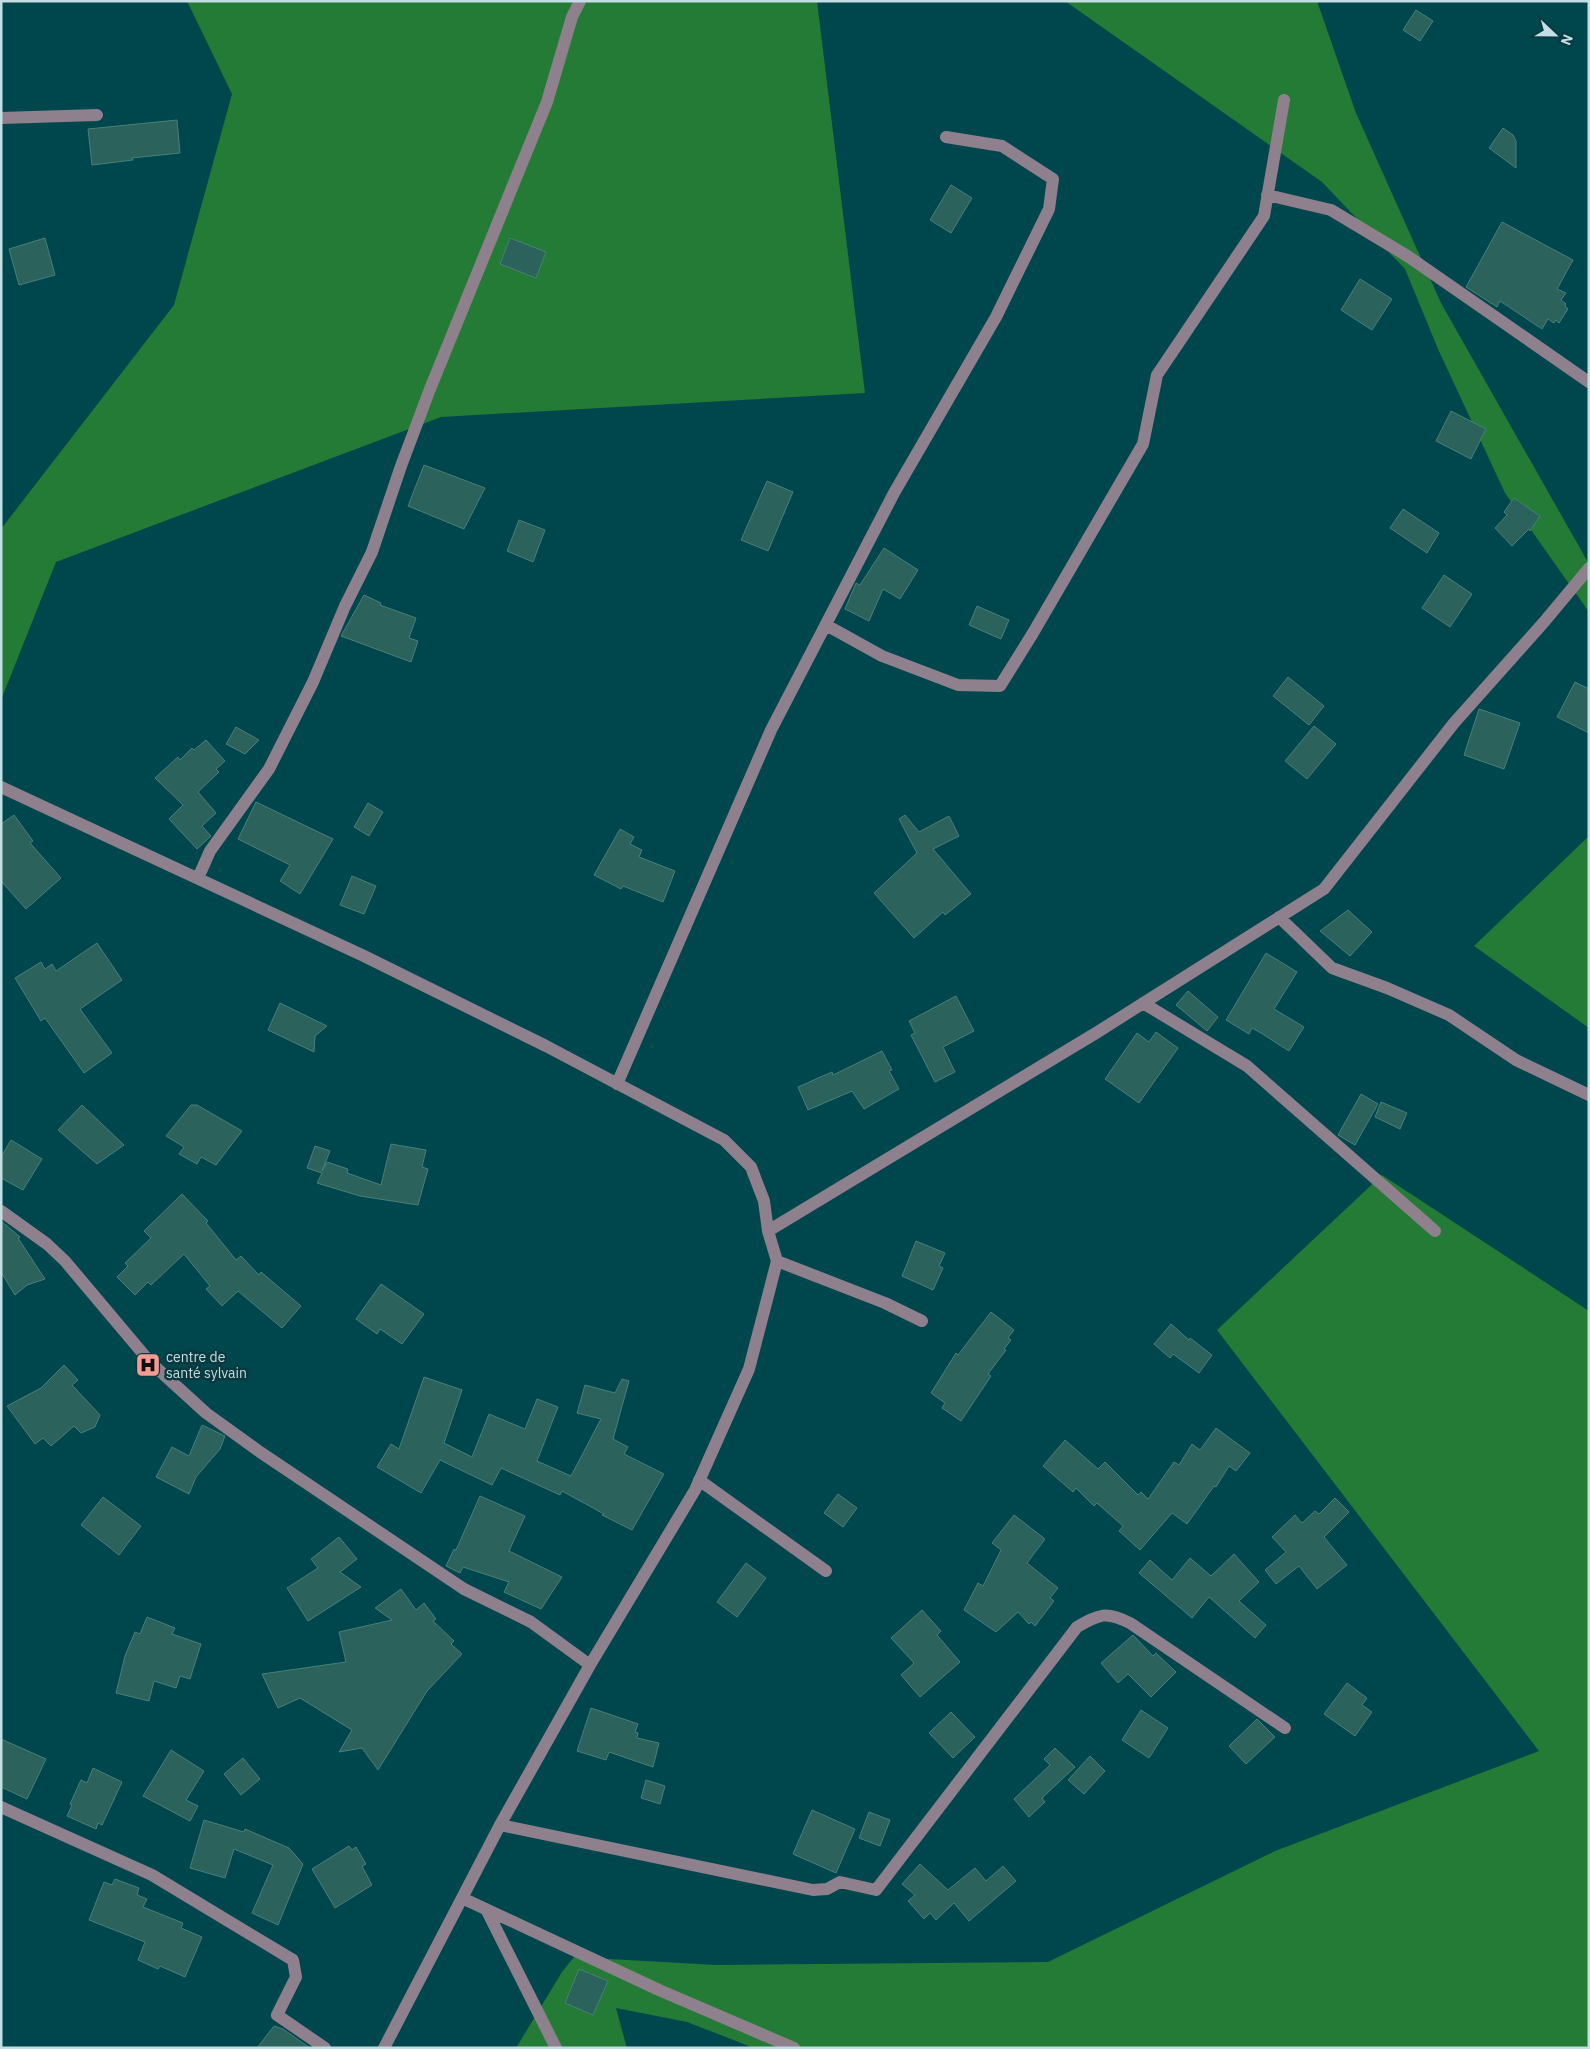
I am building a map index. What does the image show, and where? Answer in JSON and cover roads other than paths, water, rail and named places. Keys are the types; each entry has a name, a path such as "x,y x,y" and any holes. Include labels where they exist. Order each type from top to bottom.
{"street":[{"path":"198,878 210,851 269,769 313,682 345,606 372,552 430,389 547,102 572,17 580,1"},
{"path":"826,625 882,656 958,685 1000,686 1143,444 1157,375 1264,216 1284,100"},
{"path":"1,118 97,115"},
{"path":"617,1084 771,730 894,492 996,317 1049,209 1053,180 1002,146 946,137"},
{"path":"1268,195 1331,210 1409,257 1589,382"},
{"path":"768,1232 1143,1003 1324,889 1454,723 1544,622 1589,568"},
{"path":"1,787 364,956 724,1140 751,1167 764,1201 768,1232 777,1261 749,1369 699,1480 590,1665 500,1825 384,2048"},
{"path":"1279,918 1332,968 1387,988 1449,1015 1516,1060 1589,1095"},
{"path":"1143,1003 1248,1066 1435,1231"},
{"path":"1,1211 48,1244 65,1261 150,1362 206,1413 260,1452 464,1588 531,1622 590,1665"},
{"path":"777,1261 885,1303 922,1322"},
{"path":"699,1480 826,1571"},
{"path":"500,1825 814,1890 827,1889 840,1882 876,1890 1077,1627 1096,1617 1113,1615 1130,1624 1285,1728"},
{"path":"1,1807 152,1876 293,1960 296,1978 277,2015 325,2048"},
{"path":"462,1898 659,1990 794,2048"},
{"path":"486,1909 556,2048"}],"place":[{"name":"centre de santé sylvain","path":"148,1365"}]}
